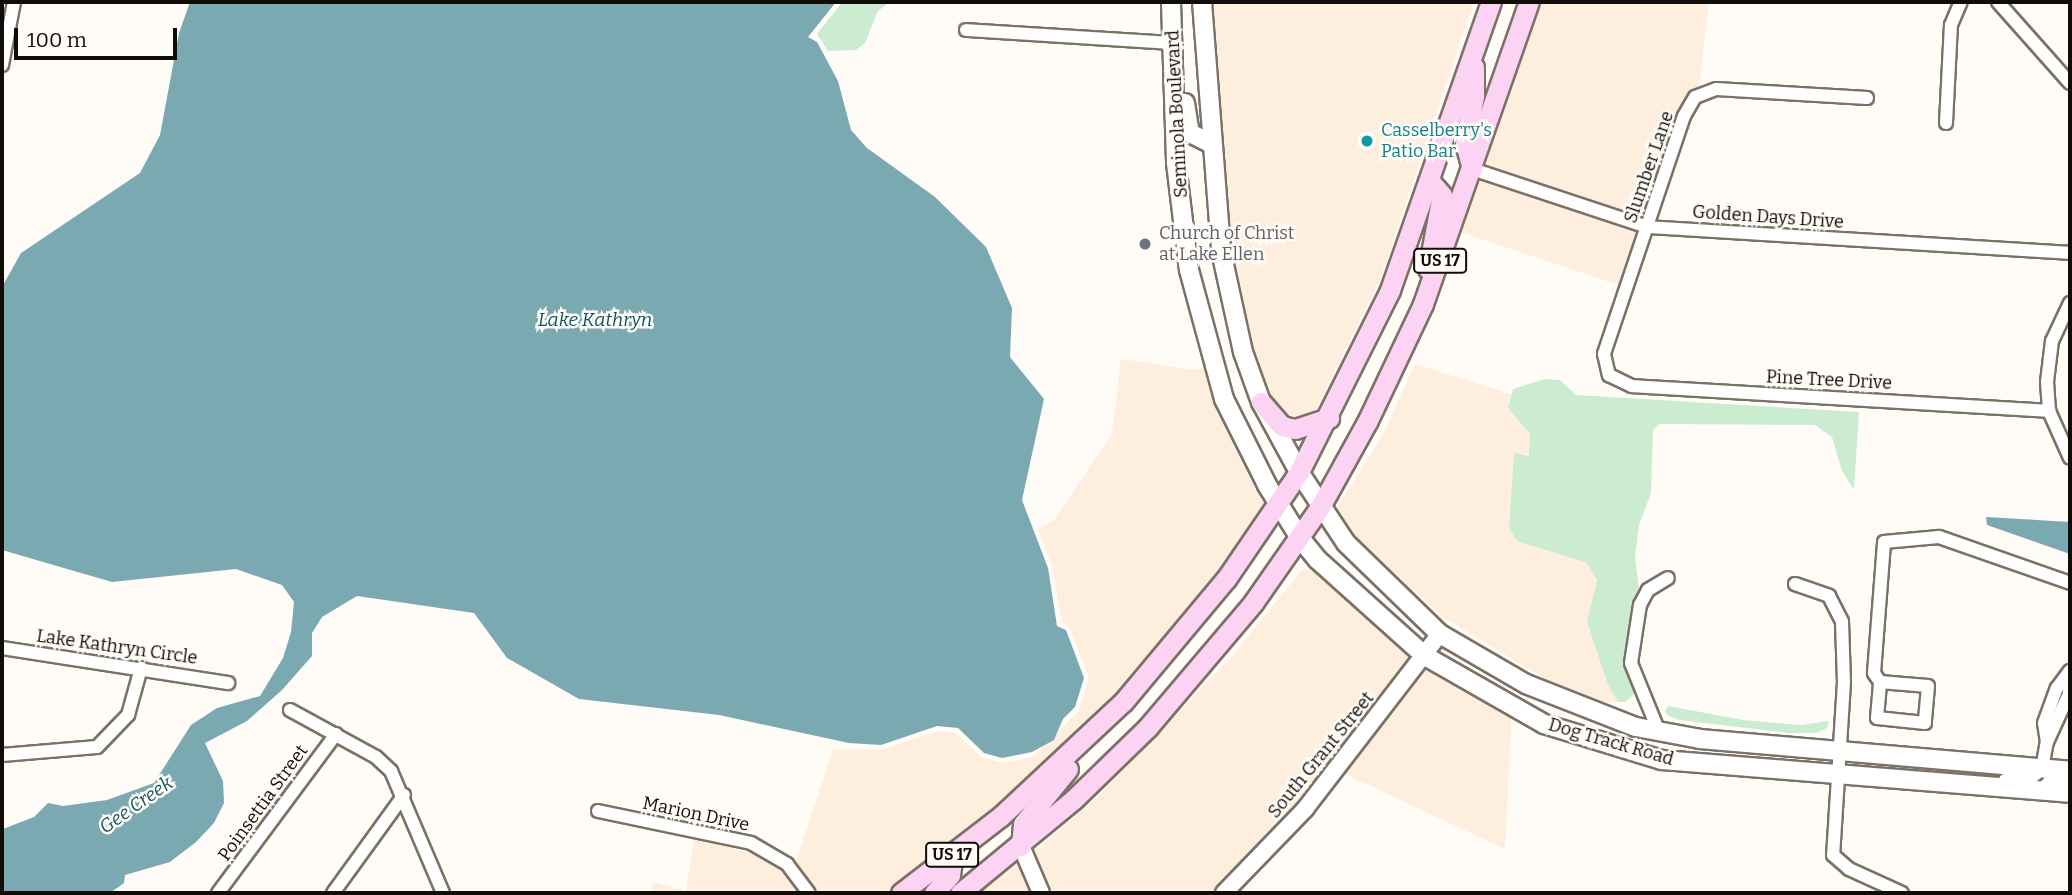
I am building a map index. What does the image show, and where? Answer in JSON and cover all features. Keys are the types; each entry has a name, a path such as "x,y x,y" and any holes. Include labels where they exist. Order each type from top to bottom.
{"main road":[{"name":"Seminola Boulevard","path":"1171,2 1176,163 1198,319 1234,424 1277,504 1300,538"},
{"name":"Seminola Boulevard","path":"1202,2 1212,144 1229,299 1261,402 1320,507"},
{"name":"US 17","path":"901,893 953,854 1091,733 1185,631 1299,472 1329,418 1386,301 1491,2"},
{"name":"US 17","path":"960,893 1021,846 1107,768 1182,689 1300,538 1320,507 1369,418 1423,304 1529,2"},
{"path":"1174,43 1183,61 1188,128 1199,141 1212,144"},
{"path":"1472,169 1465,143 1474,96 1474,52"},
{"path":"1423,304 1442,201 1439,187 1430,181"},
{"path":"1261,402 1282,426 1295,429 1329,418"},
{"name":"Dog Track Road","path":"1320,507 1346,543 1440,634 1526,684 1600,714 1659,732 1839,752 2070,771"},
{"name":"Dog Track Road","path":"1300,538 1318,560 1425,656 1544,724 1662,760 2070,793"},
{"path":"1021,846 1023,824 1091,733"},
{"path":"934,893 950,875 953,854"}],"street":[{"path":"2,65 15,2"},
{"path":"1946,123 1951,25 1961,2"},
{"path":"1998,2 2070,83"},
{"path":"966,30 1174,43"},
{"name":"Slumber Lane","path":"1609,375 1604,354 1684,116 1695,97 1716,89 1867,98"},
{"name":"Golden Days Drive","path":"1472,169 1647,227 2070,253"},
{"path":"2070,303 2052,341 2049,411 2070,458"},
{"name":"Pine Tree Drive","path":"1609,375 1632,386 2049,411"},
{"path":"1880,682 1928,687 1925,723 1877,718 1880,682 1874,673 1884,542 1939,537 2070,583"},
{"path":"1659,732 1631,663 1640,605 1648,590 1668,578"},
{"path":"1795,584 1829,596 1840,612 1844,682 1833,855 1849,869 1902,893"},
{"name":"South Grant Street","path":"1224,893 1305,809 1440,634"},
{"name":"Lake Kathryn Circle","path":"2,648 228,683"},
{"path":"2,755 97,747 128,715 141,668"},
{"path":"2047,742 2044,723 2052,700 2070,671"},
{"path":"1878,777 1910,771 2022,780 2042,769 2047,742 2066,705 2070,671"},
{"path":"2052,700 2066,705"},
{"path":"290,709 376,757 391,771 404,795 442,892"},
{"name":"Poinsettia Street","path":"218,893 335,734"},
{"path":"2040,791 2048,783 2070,779"},
{"path":"333,893 404,795"},
{"name":"Marion Drive","path":"598,811 751,844 787,864 809,893"},
{"path":"1021,846 1041,893"}],"shaded area":[{"path":"1210,2 1474,2 1379,282 1311,419 1285,420 1269,402 1251,356 1233,286 1223,215"},
{"path":"1542,2 1709,2 1699,88 1685,100 1679,113 1643,219 1484,166"},
{"path":"1480,178 1640,231 1621,286 1461,232"},
{"path":"1121,359 1195,370 1209,365 1272,504 1183,629 993,810 884,893 815,893 795,865 833,749 881,750 938,731 956,733 981,757 1003,763 1032,757 1079,711 1089,678 1070,628 1062,622 1052,566 1038,529 1055,519 1112,434"},
{"path":"1415,364 1511,394 1508,408 1530,434 1530,456 1514,453 1540,549 1587,563 1597,580 1587,622 1608,685 1618,702 1597,701 1547,680 1443,617 1353,534 1335,511 1382,436"},
{"path":"1302,570 1321,571 1415,659 1301,805 1215,893 1047,893 1031,854 1098,797 1233,655"},
{"path":"1425,656 1512,707 1505,849 1345,774 1236,893 1233,893 1355,757"},
{"path":"694,838 769,858 802,893 651,893 653,882 686,891"},
{"path":"1021,861 1035,893 979,893"}],"green space":[{"path":"842,2 890,2 878,11 865,43 856,50 828,51 817,34"},
{"path":"1545,379 1560,380 1576,395 1859,412 1854,490 1842,471 1832,437 1815,425 1659,424 1653,430 1651,493 1639,525 1635,557 1639,590 1626,652 1626,671 1635,694 1625,702 1618,702 1608,685 1587,622 1597,580 1587,563 1517,541 1509,528 1514,453 1529,456 1530,434 1508,408 1513,389"},
{"path":"1668,706 1743,720 1801,725 1829,721 1827,728 1816,733 1788,733 1680,720 1668,716 1665,712"}],"water":[{"name":"Lake Kathryn","path":"190,2 836,2 808,37 817,42 838,81 851,130 867,148 935,197 986,247 1012,308 1010,357 1044,399 1022,500 1048,568 1057,626 1066,630 1084,678 1075,707 1063,719 1054,740 1032,752 1002,758 984,753 958,728 937,726 881,745 849,743 719,715 579,699 507,658 474,613 357,596 322,617 312,633 312,656 282,690 247,721 205,743 223,781 224,803 214,823 196,842 170,862 125,875 124,883 110,893 2,893 3,829 34,817 48,803 63,806 107,800 154,783 191,725 217,708 260,696 283,658 291,632 294,602 282,585 236,569 112,582 2,550 2,287 21,253 140,173 160,135 179,33"},
{"path":"1986,517 2070,522 2070,554 1987,525"}],"place":[{"name":"Casselberry's Patio Bar","path":"1367,141"},
{"name":"Church of Christ at Lake Ellen","path":"1145,244"}],"water label":[{"name":"Gee Creek","path":"136,805"}]}
